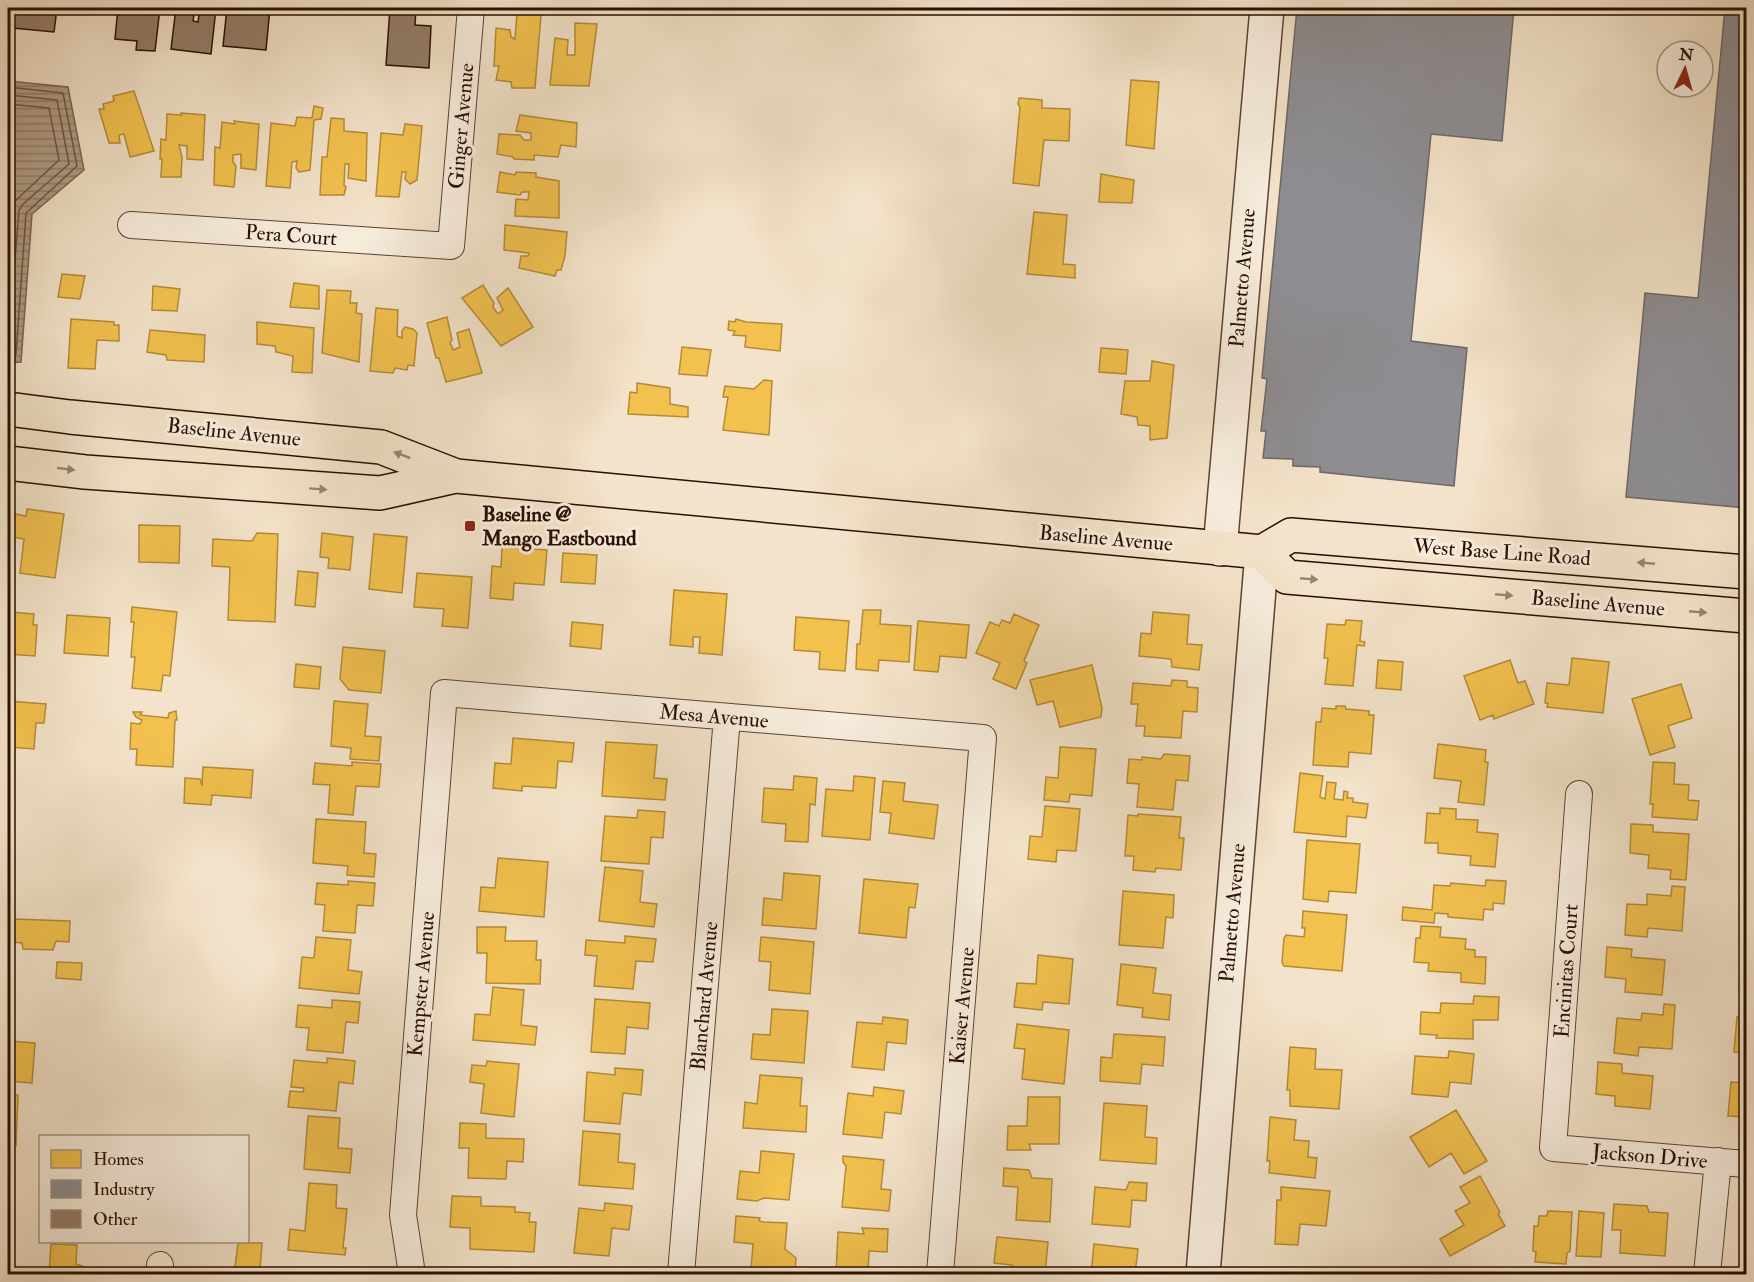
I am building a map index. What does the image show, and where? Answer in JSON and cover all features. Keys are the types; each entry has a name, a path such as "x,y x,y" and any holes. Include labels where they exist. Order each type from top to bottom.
{"main road":[{"name":"Baseline Avenue","path":"8,409 381,447 456,476 1262,552 1287,577 1746,616"},
{"name":"Baseline Avenue","path":"8,463 86,472 380,493 456,476"},
{"name":"West Base Line Road","path":"1262,552 1291,535 1746,572"}],"street":[{"name":"Ginger Avenue","path":"451,246 471,8"},
{"name":"Palmetto Avenue","path":"1220,549 1267,8"},
{"name":"Pera Court","path":"131,225 451,246"},
{"name":"Palmetto Avenue","path":"1203,1275 1262,552"},
{"name":"Mesa Avenue","path":"444,693 983,738"},
{"name":"Kempster Avenue","path":"411,1275 403,1215 444,693"},
{"name":"Blanchard Avenue","path":"681,1275 727,717"},
{"name":"Kaiser Avenue","path":"940,1275 983,738"},
{"name":"Encinitas Court","path":"1553,1148 1579,794"},
{"name":"Jackson Drive","path":"1553,1148 1746,1164"},
{"path":"1707,1275 1718,1161"}],"water":[{"path":"8,81 68,87 84,170 32,214 21,362 8,363"}],"building: Homes":[{"path":"517,12 541,15 535,88 512,88 511,82 496,80 499,66 494,66 496,28 510,30 511,37 515,39"},
{"path":"575,23 597,24 589,86 550,85 555,38 568,40 567,55 575,55"},
{"path":"1131,80 1159,82 1154,149 1126,145"},
{"path":"134,91 154,151 130,157 124,134 119,135 120,143 109,143 99,109 104,109 103,104 114,101 113,96"},
{"path":"1019,98 1042,100 1042,108 1070,109 1069,141 1044,140 1039,186 1013,183"},
{"path":"314,106 323,108 321,119 314,120 310,170 299,172 296,168 297,161 292,162 290,188 266,186 271,123 295,126 297,117 312,118"},
{"path":"181,113 205,115 203,160 187,159 187,146 179,145 182,157 181,177 161,177 161,139 166,140 167,114 182,115"},
{"path":"520,115 577,123 576,147 561,145 558,157 534,155 534,160 514,159 497,154 499,134 520,135 524,140 531,140 531,133 516,131"},
{"path":"331,118 344,119 344,131 367,133 366,181 348,178 349,164 345,164 344,195 320,195 322,157 327,157"},
{"path":"234,121 259,124 256,170 241,168 241,154 233,155 233,162 236,166 234,187 214,185 215,147 220,148 222,122 235,124"},
{"path":"405,124 422,126 417,180 410,184 405,179 406,172 402,172 399,197 376,196 381,133 403,135"},
{"path":"500,172 515,175 516,172 536,173 536,177 559,181 559,218 515,216 516,199 528,200 529,192 522,192 520,195 497,192"},
{"path":"1101,174 1134,180 1132,203 1099,202"},
{"path":"1034,212 1067,215 1063,264 1075,265 1075,278 1027,274"},
{"path":"505,225 567,232 561,270 557,270 555,276 519,268 521,256 528,256 529,253 504,250"},
{"path":"62,274 85,276 80,299 58,297"},
{"path":"294,283 319,286 319,309 290,307"},
{"path":"483,285 498,314 503,310 497,298 508,288 533,327 501,346 462,298"},
{"path":"153,286 180,289 177,311 152,310"},
{"path":"327,290 351,291 350,303 357,303 356,313 362,314 359,362 322,353"},
{"path":"376,308 398,310 397,336 402,338 402,331 405,327 417,333 414,366 408,365 407,370 395,368 393,373 370,371"},
{"path":"447,317 453,350 460,347 457,333 469,329 482,373 446,382 439,358 436,358 427,323"},
{"path":"71,319 114,322 114,325 119,325 119,341 97,340 95,369 68,368"},
{"path":"736,319 746,322 782,324 780,351 745,347 746,336 733,335 735,331 728,330 729,321 735,322"},
{"path":"257,322 314,328 312,373 292,372 293,356 276,352 275,346 257,344"},
{"path":"150,330 205,335 204,362 167,360 166,355 147,352"},
{"path":"682,347 711,350 707,376 679,374"},
{"path":"1101,348 1128,350 1126,374 1099,372"},
{"path":"1152,361 1174,365 1167,438 1150,440 1150,426 1138,425 1137,417 1121,414 1125,381 1150,381"},
{"path":"764,380 772,381 769,435 723,430 728,397 723,397 725,386 754,389"},
{"path":"637,383 670,388 670,404 688,407 688,417 628,414 630,392 637,393"},
{"path":"27,509 64,514 55,578 20,573 24,539 12,537 15,514 26,516"},
{"path":"139,525 180,526 179,563 139,562"},
{"path":"257,533 278,534 275,622 228,620 230,567 212,566 213,539 252,541"},
{"path":"322,533 353,537 350,570 328,568 329,558 320,557"},
{"path":"374,534 407,537 402,593 369,589"},
{"path":"502,547 547,550 544,585 514,583 513,600 490,598 492,566 501,567"},
{"path":"563,553 597,555 595,584 561,582"},
{"path":"298,571 318,573 315,607 295,605"},
{"path":"417,573 472,577 468,628 442,626 444,609 414,607"},
{"path":"674,590 727,594 722,655 699,653 700,637 693,637 693,647 670,645"},
{"path":"132,607 177,612 170,676 163,675 161,691 132,688 135,657 131,657 134,622 131,622"},
{"path":"863,610 881,610 880,624 911,626 909,662 879,660 878,671 856,669 857,644 860,644"},
{"path":"10,612 34,614 33,625 37,625 35,656 8,654"},
{"path":"1153,612 1189,615 1187,644 1202,645 1199,670 1172,667 1171,659 1139,656 1141,633 1151,634"},
{"path":"1014,614 1039,625 1024,661 1027,663 1016,689 993,679 1000,663 976,653 990,622 999,626 1002,620 1010,623"},
{"path":"67,615 110,618 108,656 64,653"},
{"path":"796,617 849,621 845,671 819,669 820,652 794,650"},
{"path":"1346,620 1362,621 1360,641 1365,642 1364,646 1357,645 1353,686 1325,684 1328,658 1324,658 1327,624 1345,625"},
{"path":"918,621 969,625 966,658 940,656 938,672 914,670"},
{"path":"572,622 603,625 601,649 570,646"},
{"path":"343,647 385,651 381,693 349,690 340,679"},
{"path":"1572,658 1609,662 1603,713 1547,707 1548,703 1545,703 1547,683 1569,685"},
{"path":"1378,660 1403,662 1401,690 1376,688"},
{"path":"1510,660 1518,683 1525,681 1534,704 1494,719 1493,715 1480,720 1464,676"},
{"path":"296,664 321,667 319,689 294,687"},
{"path":"1092,665 1102,708 1101,717 1060,727 1053,701 1037,705 1030,680"},
{"path":"1172,680 1187,681 1187,687 1198,688 1197,712 1183,711 1181,738 1144,736 1145,726 1136,726 1138,704 1131,704 1133,683 1171,686"},
{"path":"1681,684 1692,718 1668,726 1675,747 1650,755 1632,699"},
{"path":"8,701 46,704 44,723 36,723 34,749 10,747 13,718 8,717"},
{"path":"334,701 368,704 365,736 381,737 379,761 350,759 351,748 331,746"},
{"path":"1336,706 1369,711 1369,715 1374,715 1371,754 1349,752 1348,767 1313,765 1316,722 1321,722 1322,708 1336,709"},
{"path":"176,711 173,767 136,765 137,749 130,749 131,723 140,724 142,720 133,712 168,718 169,713"},
{"path":"513,738 574,743 572,762 558,761 556,788 522,786 522,791 493,788 495,763 511,764"},
{"path":"606,742 657,745 654,778 667,779 665,800 602,796"},
{"path":"1438,744 1486,750 1485,762 1488,762 1484,805 1458,802 1461,781 1434,778"},
{"path":"1060,747 1096,749 1092,796 1070,794 1069,802 1044,800 1046,777 1058,778"},
{"path":"1164,754 1190,756 1188,781 1176,780 1173,810 1137,807 1139,784 1127,783 1129,759 1142,760 1142,757 1161,759"},
{"path":"352,762 381,764 379,787 356,786 353,815 328,813 330,785 313,784 315,763 352,766"},
{"path":"1653,762 1675,763 1674,784 1689,785 1688,800 1699,801 1697,820 1652,817 1653,804 1650,804"},
{"path":"203,767 253,770 251,798 212,795 211,805 184,803 185,778 200,779 202,786"},
{"path":"1300,773 1323,776 1320,797 1325,799 1327,782 1336,783 1334,799 1343,800 1344,791 1348,792 1347,798 1353,798 1353,802 1368,804 1366,818 1347,816 1346,837 1294,832"},
{"path":"794,776 817,778 815,805 810,804 808,842 785,841 786,824 762,822 764,788 793,790"},
{"path":"854,776 875,778 870,840 822,836 826,789 853,791"},
{"path":"883,781 905,783 903,801 938,805 934,839 889,833 891,813 880,812"},
{"path":"1045,806 1080,809 1076,851 1057,850 1056,862 1028,859 1030,836 1042,837"},
{"path":"1440,808 1456,809 1456,819 1478,820 1477,832 1498,834 1495,867 1470,865 1471,856 1438,853 1438,843 1425,843 1427,813 1440,814"},
{"path":"638,810 665,812 663,838 651,837 649,864 601,861 605,816 637,818"},
{"path":"1138,814 1181,817 1179,838 1184,838 1181,870 1156,868 1155,872 1133,870 1134,856 1125,856 1128,815 1138,816"},
{"path":"316,819 366,822 364,853 376,854 374,877 347,875 348,866 313,863"},
{"path":"1631,824 1653,825 1653,832 1689,834 1686,880 1670,879 1671,870 1648,868 1649,855 1630,853"},
{"path":"1307,840 1360,844 1356,893 1329,891 1328,902 1303,899"},
{"path":"498,858 548,862 544,917 479,911 481,887 495,888"},
{"path":"605,867 643,871 640,902 657,904 654,927 599,921"},
{"path":"784,873 820,876 816,929 762,925 764,898 782,900"},
{"path":"864,879 918,884 915,908 909,907 906,938 859,933"},
{"path":"1486,880 1506,881 1504,904 1493,903 1493,910 1484,909 1483,920 1448,917 1448,914 1435,913 1434,923 1402,920 1403,907 1432,910 1434,885 1450,886 1451,883 1485,886"},
{"path":"348,881 375,883 373,906 357,905 355,933 323,931 325,905 315,904 317,883 348,885"},
{"path":"1672,886 1685,887 1682,931 1648,928 1647,937 1625,935 1627,904 1647,905 1647,894 1671,896"},
{"path":"1123,891 1174,895 1173,918 1166,917 1163,948 1119,945"},
{"path":"1303,911 1347,915 1342,971 1284,966 1282,962 1286,935 1304,937"},
{"path":"14,919 70,921 69,942 56,941 53,950 23,949 22,943 13,942"},
{"path":"1421,926 1441,927 1440,937 1466,939 1465,949 1475,950 1475,957 1486,957 1485,984 1461,982 1461,973 1428,971 1429,963 1414,962 1416,938 1420,938"},
{"path":"477,927 506,927 505,941 537,941 536,960 541,960 540,984 486,983 487,953 477,953"},
{"path":"625,936 656,939 653,962 636,961 633,989 594,986 597,956 585,955 586,940 625,943"},
{"path":"316,937 351,940 348,970 362,972 359,994 299,988 302,957 314,958"},
{"path":"761,937 814,942 810,994 769,990 771,962 759,961"},
{"path":"1607,947 1632,949 1631,957 1665,960 1662,995 1625,992 1626,979 1605,977"},
{"path":"1038,955 1073,959 1069,1004 1043,1002 1042,1010 1014,1007 1017,983 1036,984"},
{"path":"1741,958 1746,958 1746,993 1739,992"},
{"path":"57,962 82,963 81,980 56,978"},
{"path":"1121,964 1156,968 1153,993 1171,995 1169,1020 1142,1017 1143,1008 1117,1005"},
{"path":"493,987 524,990 521,1025 537,1027 535,1045 473,1040 475,1014 490,1015"},
{"path":"1474,996 1499,997 1498,1020 1473,1020 1473,1039 1436,1038 1437,1035 1420,1034 1421,1012 1440,1013 1441,1003 1473,1004"},
{"path":"595,999 650,1003 648,1029 627,1027 625,1054 591,1052"},
{"path":"332,1000 360,1002 358,1023 346,1022 343,1053 307,1050 309,1028 296,1027 298,1005 332,1008"},
{"path":"1664,1004 1675,1005 1672,1049 1639,1047 1638,1056 1614,1053 1617,1018 1641,1020 1642,1013 1663,1015"},
{"path":"772,1009 808,1011 804,1063 751,1059 753,1034 770,1035"},
{"path":"883,1017 908,1020 906,1044 887,1042 884,1070 852,1067 857,1022 882,1024"},
{"path":"1737,1017 1746,1018 1746,1053 1734,1052"},
{"path":"1017,1024 1069,1030 1064,1084 1022,1079 1025,1049 1014,1048"},
{"path":"1114,1034 1165,1037 1163,1066 1142,1064 1140,1084 1100,1081 1101,1057 1112,1058"},
{"path":"8,1041 35,1043 32,1083 8,1081"},
{"path":"1290,1047 1316,1049 1315,1069 1342,1070 1339,1109 1290,1106 1290,1090 1287,1090"},
{"path":"1449,1051 1474,1054 1471,1084 1450,1082 1448,1097 1412,1094 1415,1056 1448,1058"},
{"path":"327,1058 355,1061 353,1084 339,1082 336,1111 288,1107 290,1091 303,1092 304,1088 291,1087 294,1060 327,1063"},
{"path":"487,1061 519,1064 514,1117 481,1113 484,1084 470,1082 472,1065 486,1066"},
{"path":"1598,1062 1622,1064 1622,1073 1653,1076 1650,1109 1615,1106 1615,1096 1596,1094"},
{"path":"615,1068 643,1070 641,1095 623,1093 620,1124 584,1121 587,1072 615,1075"},
{"path":"760,1075 802,1078 800,1106 807,1106 806,1132 743,1128 745,1102 757,1104"},
{"path":"1731,1082 1746,1083 1746,1117 1728,1116"},
{"path":"874,1087 904,1091 901,1114 885,1112 882,1138 843,1134 848,1093 873,1096"},
{"path":"8,1095 18,1095 16,1146 8,1145"},
{"path":"1028,1097 1060,1097 1059,1144 1029,1144 1031,1150 1007,1150 1008,1126 1027,1126"},
{"path":"1104,1103 1147,1106 1145,1137 1157,1138 1156,1164 1100,1160"},
{"path":"1456,1110 1487,1161 1464,1174 1451,1153 1429,1167 1410,1137"},
{"path":"308,1116 340,1118 338,1148 352,1149 350,1173 304,1169"},
{"path":"1270,1117 1296,1120 1294,1140 1309,1141 1308,1157 1317,1158 1315,1178 1269,1173 1270,1161 1267,1161"},
{"path":"460,1123 486,1124 486,1138 524,1139 523,1162 507,1161 506,1179 468,1178 469,1148 459,1148"},
{"path":"583,1131 620,1134 618,1162 635,1164 633,1189 579,1185"},
{"path":"761,1151 794,1154 789,1200 737,1199 740,1171 759,1173"},
{"path":"843,1156 884,1160 881,1189 891,1190 889,1211 842,1207 846,1166"},
{"path":"1004,1168 1029,1170 1032,1178 1052,1179 1050,1222 1016,1220 1018,1187 1003,1186"},
{"path":"8,1174 14,1175 13,1188 8,1188"},
{"path":"1480,1176 1505,1226 1450,1256 1440,1239 1464,1225 1455,1211 1470,1203 1460,1187"},
{"path":"1129,1182 1147,1183 1146,1201 1132,1200 1130,1227 1092,1224 1095,1187 1126,1190"},
{"path":"309,1183 337,1185 336,1208 347,1209 343,1248 346,1248 345,1255 288,1250 290,1229 305,1231"},
{"path":"1281,1187 1330,1191 1326,1226 1300,1224 1298,1245 1275,1244 1277,1200 1281,1200"},
{"path":"452,1196 481,1197 481,1206 515,1207 515,1212 530,1213 529,1222 536,1222 534,1252 470,1249 470,1228 450,1227"},
{"path":"605,1203 632,1206 629,1230 612,1228 609,1256 574,1253 579,1208 604,1211"},
{"path":"1614,1204 1647,1206 1649,1212 1668,1213 1665,1256 1620,1253 1621,1230 1612,1230"},
{"path":"1548,1211 1572,1212 1570,1251 1567,1253 1566,1264 1535,1262 1534,1226 1538,1226 1539,1216 1547,1216"},
{"path":"1579,1211 1604,1213 1601,1257 1576,1256"},
{"path":"736,1216 760,1218 759,1221 764,1222 787,1223 785,1249 796,1258 795,1272 751,1269 753,1244 734,1242"},
{"path":"862,1228 888,1229 887,1252 869,1251 868,1274 836,1274 838,1232 864,1234"},
{"path":"997,1237 1048,1242 1045,1274 1011,1274 1012,1265 994,1263"},
{"path":"238,1243 262,1243 260,1270 235,1267"},
{"path":"51,1244 77,1245 76,1264 88,1268 88,1274 49,1274"},
{"path":"1094,1244 1138,1249 1135,1274 1091,1274"},
{"path":"572,1271 612,1274 571,1274"}],"building: Industry":[{"path":"1297,8 1514,8 1502,141 1431,134 1411,341 1467,348 1454,486 1320,472 1320,467 1293,466 1293,459 1263,458 1266,431 1261,431 1267,379 1262,378"},
{"path":"1725,8 1746,8 1746,508 1626,497 1645,293 1698,298"}],"building: Other":[{"path":"15,8 57,8 54,32 13,28"},
{"path":"118,8 160,8 155,51 136,50 137,41 115,39"},
{"path":"176,8 195,8 193,21 198,22 200,8 216,8 211,54 171,49"},
{"path":"227,8 270,8 266,50 223,46"},
{"path":"390,8 416,8 415,25 431,26 429,68 386,65"}],"place":[{"name":"Baseline @ Mango Eastbound","path":"470,526"}]}
